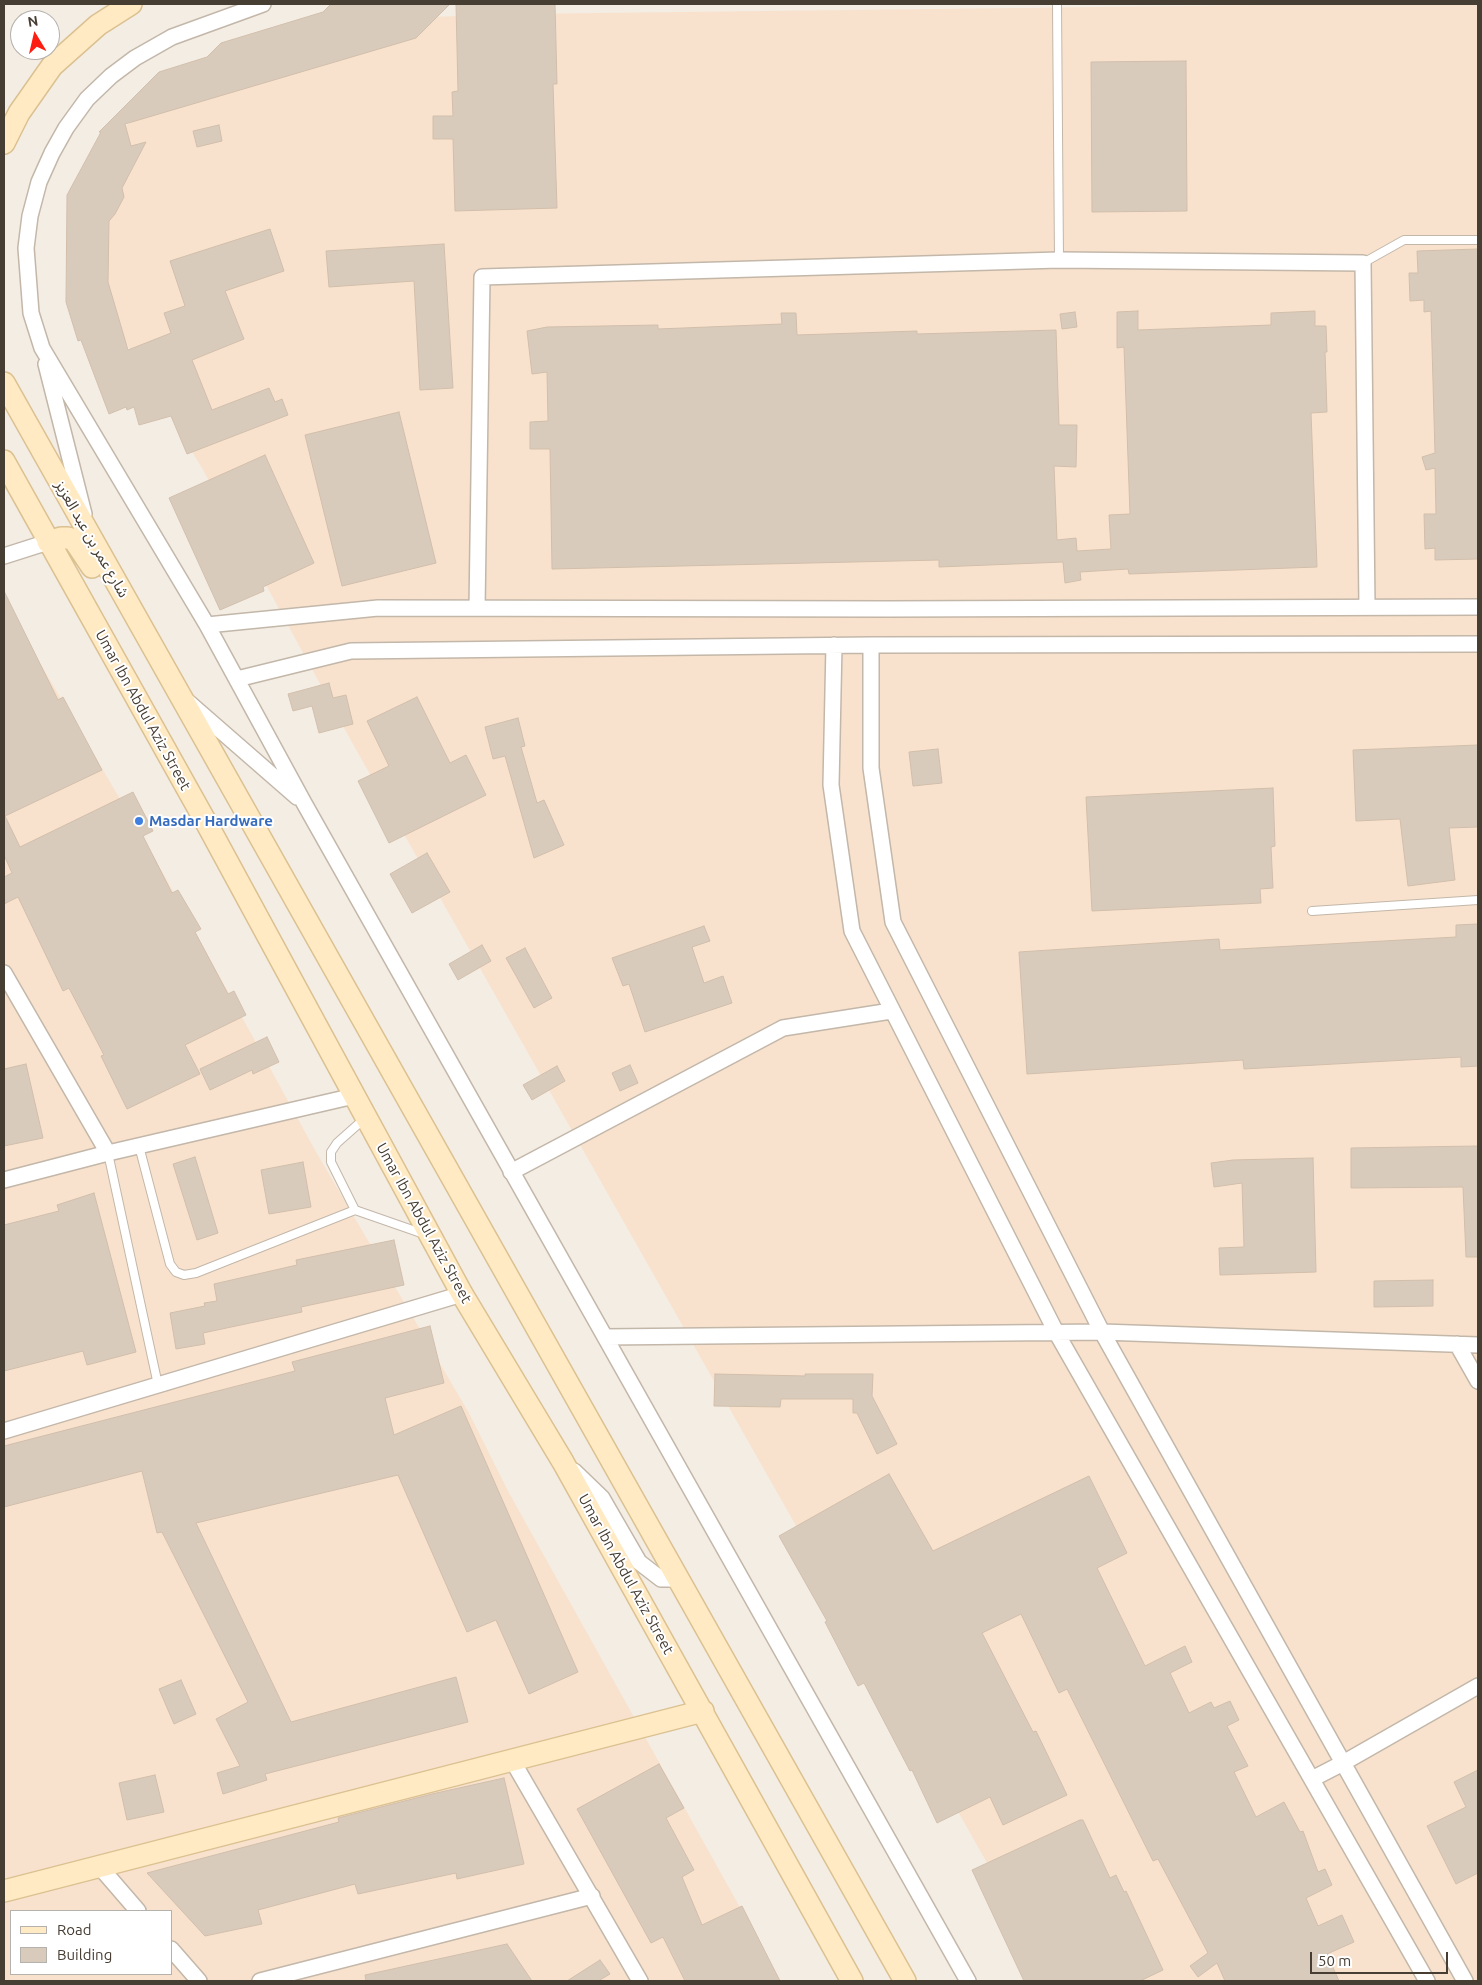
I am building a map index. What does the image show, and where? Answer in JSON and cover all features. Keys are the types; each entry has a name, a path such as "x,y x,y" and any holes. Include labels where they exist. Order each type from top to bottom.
{"main road":[{"path":"4,143 19,112 52,66 98,25 131,4"},
{"name":"شارع عمر بن عبد العزيز","path":"4,383 181,695"},
{"name":"Umar Ibn Abdul Aziz Street","path":"4,461 207,824 462,1294 563,1462 852,1981"},
{"path":"48,542 68,538 79,545 114,604 152,646"},
{"path":"181,695 387,1066 905,1981"},
{"path":"4,1891 703,1711"}],"street":[{"path":"89,534 42,348 31,313 27,282 27,240 30,216 39,182 66,128 87,100 111,76 135,58 172,37 263,4"},
{"path":"476,608 482,277 1059,260 1363,264 1367,607"},
{"path":"42,348 207,625 304,803 511,1172 968,1981"},
{"path":"4,556 48,542"},
{"path":"207,625 378,608 888,610 1478,607"},
{"path":"237,679 351,651 834,645 1478,644"},
{"path":"834,645 831,785 852,931 891,1011 1056,1332 1427,1981"},
{"path":"871,645 871,768 893,922 1102,1332 1465,1981"},
{"path":"181,695 304,803"},
{"path":"4,973 108,1153"},
{"path":"511,1172 783,1028 891,1011"},
{"path":"4,1180 108,1153 354,1096"},
{"path":"4,1431 462,1294"},
{"path":"605,1337 1102,1332 1478,1345"},
{"path":"1458,1344 1478,1381"},
{"path":"563,1462 602,1498 639,1562 661,1579 678,1579"},
{"path":"1312,1779 1343,1764 1478,1686"},
{"path":"512,1760 640,1981"},
{"path":"100,1866 137,1910"},
{"path":"260,1981 592,1896"},
{"path":"172,1950 199,1981"}],"lane":[{"path":"1057,4 1059,260"},
{"path":"1363,264 1404,240 1478,240"},
{"path":"1312,911 1478,900"},
{"path":"354,1210 331,1162 332,1152 337,1143 366,1117"},
{"path":"139,1146 170,1264 176,1272 184,1275 196,1273 354,1210 431,1236"},
{"path":"108,1153 158,1385"}],"shaded area":[{"path":"1266,5 1478,5 1478,1981 1054,1981 354,746 202,468 103,306 98,176 122,129 180,81 318,21 514,14"},
{"path":"4,602 153,855 315,1150 469,1413 508,1491 781,1981 4,1981"}],"building":[{"path":"331,4 450,4 416,38 125,124 131,146 146,142 122,188 124,197 109,221 108,282 128,350 171,333 164,313 185,306 170,261 270,229 284,271 225,291 244,339 192,360 212,410 269,388 275,402 282,399 288,415 187,454 171,416 139,425 134,407 127,410 126,407 109,414 81,340 78,341 66,302 67,195 101,132 99,132 159,72 207,57 221,43 323,12"},
{"path":"456,4 555,4 557,84 553,84 557,208 455,211 453,139 433,139 433,116 453,116 452,92 458,91"},
{"path":"1186,61 1187,211 1092,212 1091,62"},
{"path":"219,125 222,141 197,147 193,131"},
{"path":"444,244 453,388 420,390 414,281 329,287 326,251"},
{"path":"1478,249 1478,559 1435,560 1435,548 1425,549 1424,514 1436,514 1435,468 1426,470 1422,457 1435,453 1431,311 1424,312 1424,300 1410,301 1409,273 1418,273 1417,251"},
{"path":"1138,311 1138,330 1271,325 1271,313 1315,311 1315,326 1326,326 1327,412 1311,413 1317,567 1129,574 1128,569 1080,572 1081,580 1065,583 1063,562 939,567 939,560 552,569 550,449 530,449 530,422 548,421 547,372 532,374 527,331 547,327 658,325 658,329 782,324 781,313 796,313 797,335 917,331 917,334 1056,330 1059,425 1077,425 1076,467 1054,466 1057,540 1076,538 1077,551 1111,549 1109,515 1130,514 1124,347 1117,348 1117,312"},
{"path":"1075,312 1077,327 1062,329 1060,314"},
{"path":"399,412 436,563 342,586 305,435"},
{"path":"265,455 314,563 263,587 264,591 220,610 169,498"},
{"path":"4,591 58,700 63,697 102,770 5,816 20,847 133,792 153,831 143,836 172,893 178,890 201,929 195,932 228,994 234,991 246,1015 185,1045 200,1074 127,1109 101,1056 104,1055 69,988 63,991 18,897 4,904 4,877 12,873 4,855"},
{"path":"329,683 333,698 346,695 353,724 319,733 312,706 293,711 288,694"},
{"path":"417,697 450,763 466,755 486,795 389,843 358,781 389,766 367,721"},
{"path":"518,718 525,746 521,747 537,803 544,800 564,845 534,858 505,756 493,759 485,727"},
{"path":"1478,745 1478,827 1449,828 1455,880 1408,886 1400,819 1356,821 1353,750"},
{"path":"938,749 942,783 913,786 909,752"},
{"path":"1273,788 1275,846 1271,847 1273,888 1260,889 1261,903 1092,911 1086,797"},
{"path":"427,853 450,892 412,913 390,874"},
{"path":"1478,924 1478,1066 1461,1067 1461,1057 1244,1069 1243,1060 1027,1074 1019,952 1219,939 1220,950 1456,937 1456,925"},
{"path":"704,926 710,941 692,947 704,983 723,976 732,1003 645,1032 629,984 623,986 612,958"},
{"path":"482,945 491,961 458,980 449,964"},
{"path":"525,948 552,998 534,1008 506,958"},
{"path":"267,1037 279,1062 253,1074 252,1070 210,1090 200,1069"},
{"path":"26,1064 43,1138 4,1146 4,1069"},
{"path":"630,1065 638,1083 620,1091 612,1073"},
{"path":"557,1066 565,1081 532,1100 523,1085"},
{"path":"1478,1146 1478,1257 1466,1257 1463,1187 1351,1188 1351,1148"},
{"path":"195,1157 218,1233 197,1240 173,1164"},
{"path":"1313,1158 1316,1272 1220,1275 1219,1248 1244,1247 1242,1183 1214,1187 1211,1163 1233,1160"},
{"path":"303,1162 311,1207 269,1214 261,1170"},
{"path":"94,1193 136,1352 87,1365 83,1351 4,1371 4,1225 59,1211 57,1205"},
{"path":"394,1240 404,1285 301,1307 302,1312 203,1333 205,1344 176,1349 170,1313 205,1306 204,1303 217,1301 214,1284 297,1265 296,1260"},
{"path":"1433,1280 1433,1306 1374,1307 1374,1281"},
{"path":"430,1326 444,1383 385,1398 394,1435 461,1406 578,1672 529,1694 496,1620 467,1632 398,1475 196,1523 291,1722 456,1677 468,1722 265,1774 267,1780 223,1794 217,1773 240,1766 216,1719 248,1702 162,1532 157,1533 142,1471 4,1507 4,1446 295,1371 292,1362"},
{"path":"715,1374 805,1376 805,1374 873,1374 872,1396 897,1444 877,1454 857,1413 853,1413 853,1399 781,1399 780,1407 714,1406"},
{"path":"889,1474 933,1551 1089,1476 1127,1553 1097,1568 1145,1666 1185,1646 1192,1662 1170,1673 1189,1713 1211,1702 1214,1708 1230,1701 1239,1720 1227,1726 1248,1766 1234,1772 1256,1817 1284,1802 1300,1832 1303,1831 1318,1872 1325,1869 1332,1885 1306,1898 1318,1926 1342,1915 1354,1942 1327,1954 1339,1981 1225,1981 1217,1963 1198,1977 1190,1966 1208,1953 1158,1859 1153,1861 1067,1689 1059,1693 1021,1614 982,1633 1033,1732 1036,1731 1067,1795 1003,1825 990,1797 937,1823 912,1770 910,1771 864,1683 858,1686 825,1622 827,1621 779,1536"},
{"path":"181,1680 196,1714 174,1724 159,1689"},
{"path":"659,1764 684,1808 666,1818 694,1870 682,1877 702,1925 742,1906 780,1981 685,1981 663,1937 651,1943 577,1809"},
{"path":"1478,1770 1478,1873 1456,1884 1427,1826 1466,1807 1454,1782"},
{"path":"155,1775 164,1812 127,1820 119,1783"},
{"path":"504,1778 524,1864 457,1879 456,1873 358,1894 355,1884 258,1910 262,1924 205,1936 147,1873 339,1822 338,1818"},
{"path":"1083,1820 1110,1878 1116,1875 1124,1892 1126,1891 1163,1970 1140,1981 1024,1981 972,1870"},
{"path":"507,1944 532,1981 366,1981 365,1975"},
{"path":"600,1960 610,1974 598,1981 567,1981"}],"place":[{"name":"Masdar Hardware","path":"139,821"}]}
